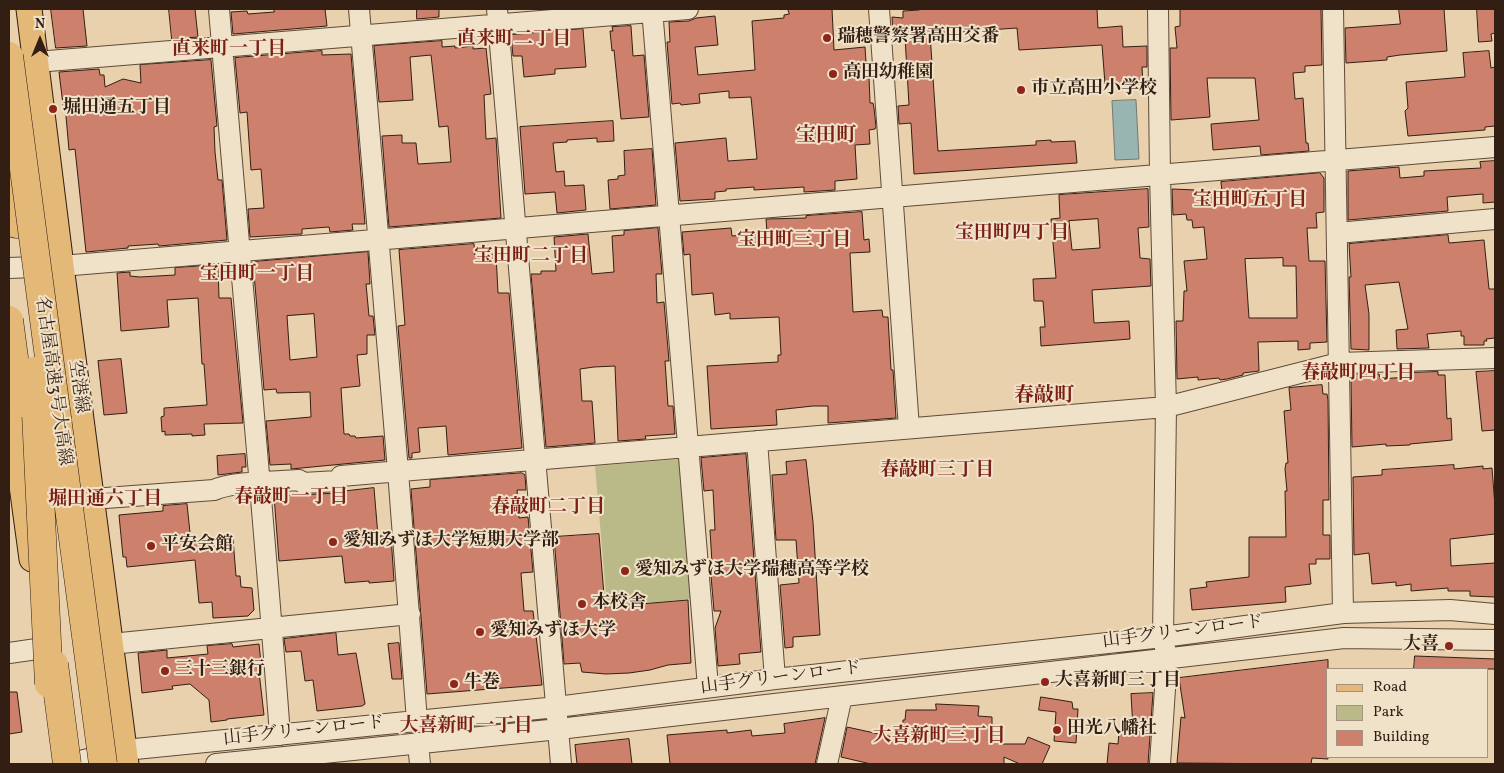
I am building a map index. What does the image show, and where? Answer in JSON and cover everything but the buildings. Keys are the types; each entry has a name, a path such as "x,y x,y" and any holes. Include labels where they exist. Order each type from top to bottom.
{"highway":[{"name":"名古屋高速3号大高線","path":"9,56 118,759"},
{"path":"9,171 34,377 49,684"},
{"name":"名古屋高速3号大高線","path":"9,320 68,764"}],"main road":[{"name":"空港線","path":"29,9 111,644 118,759"},
{"path":"9,390 16,498 44,648 60,764"}],"street":[{"path":"219,9 239,252 261,483 280,734"},
{"path":"358,9 410,614 417,721"},
{"path":"36,62 361,36 497,17 688,9"},
{"path":"880,9 909,428"},
{"path":"1158,9 1166,407 1163,637 1167,659 1160,764"},
{"path":"1333,9 1343,613"},
{"path":"652,10 708,687"},
{"path":"497,17 561,764"},
{"path":"9,268 61,266 239,252 1495,147"},
{"path":"1337,233 1495,219"},
{"path":"92,499 214,490 222,486 298,480 303,483 338,480 341,476 1166,407 1339,363 1495,358"},
{"path":"757,441 775,679"},
{"name":"山手グリーンロード","path":"68,764 118,759 280,734 557,707 775,679 1163,637 1343,613 1450,610 1495,614"},
{"path":"111,644 410,614"},
{"name":"山手グリーンロード","path":"216,764 281,761 418,743 559,729 1344,638 1495,640"},
{"path":"9,653 44,648"},
{"path":"826,764 842,696"},
{"path":"418,743 420,764"}],"green space":[{"path":"681,459 693,599 607,606 595,466"}],"water":[{"path":"1136,100 1139,159 1115,160 1112,101"}],"place":[{"name":"瑞穂警察署高田交番","path":"827,38"},
{"name":"高田幼稚園","path":"833,74"},
{"name":"市立高田小学校","path":"1021,90"},
{"name":"堀田通五丁目","path":"53,109"},
{"name":"愛知みずほ大学短期大学部","path":"333,542"},
{"name":"平安会館","path":"151,546"},
{"name":"愛知みずほ大学瑞穂高等学校","path":"625,571"},
{"name":"本校舎","path":"582,604"},
{"name":"愛知みずほ大学","path":"480,632"},
{"name":"大喜","path":"1449,646"},
{"name":"三十三銀行","path":"165,671"},
{"name":"大喜新町三丁目","path":"1045,682"},
{"name":"牛巻","path":"454,684"},
{"name":"田光八幡社","path":"1057,730"}],"district":[{"name":"直来町二丁目","path":"514,41"},
{"name":"直来町一丁目","path":"229,51"},
{"name":"宝田町","path":"826,137"},
{"name":"宝田町五丁目","path":"1250,202"},
{"name":"宝田町四丁目","path":"1012,235"},
{"name":"宝田町三丁目","path":"794,242"},
{"name":"宝田町二丁目","path":"531,258"},
{"name":"宝田町一丁目","path":"257,276"},
{"name":"春敲町四丁目","path":"1358,375"},
{"name":"春敲町","path":"1044,397"},
{"name":"春敲町三丁目","path":"937,472"},
{"name":"春敲町一丁目","path":"291,499"},
{"name":"堀田通六丁目","path":"105,501"},
{"name":"春敲町二丁目","path":"548,509"},
{"name":"大喜新町一丁目","path":"466,728"},
{"name":"大喜新町三丁目","path":"939,738"}]}
